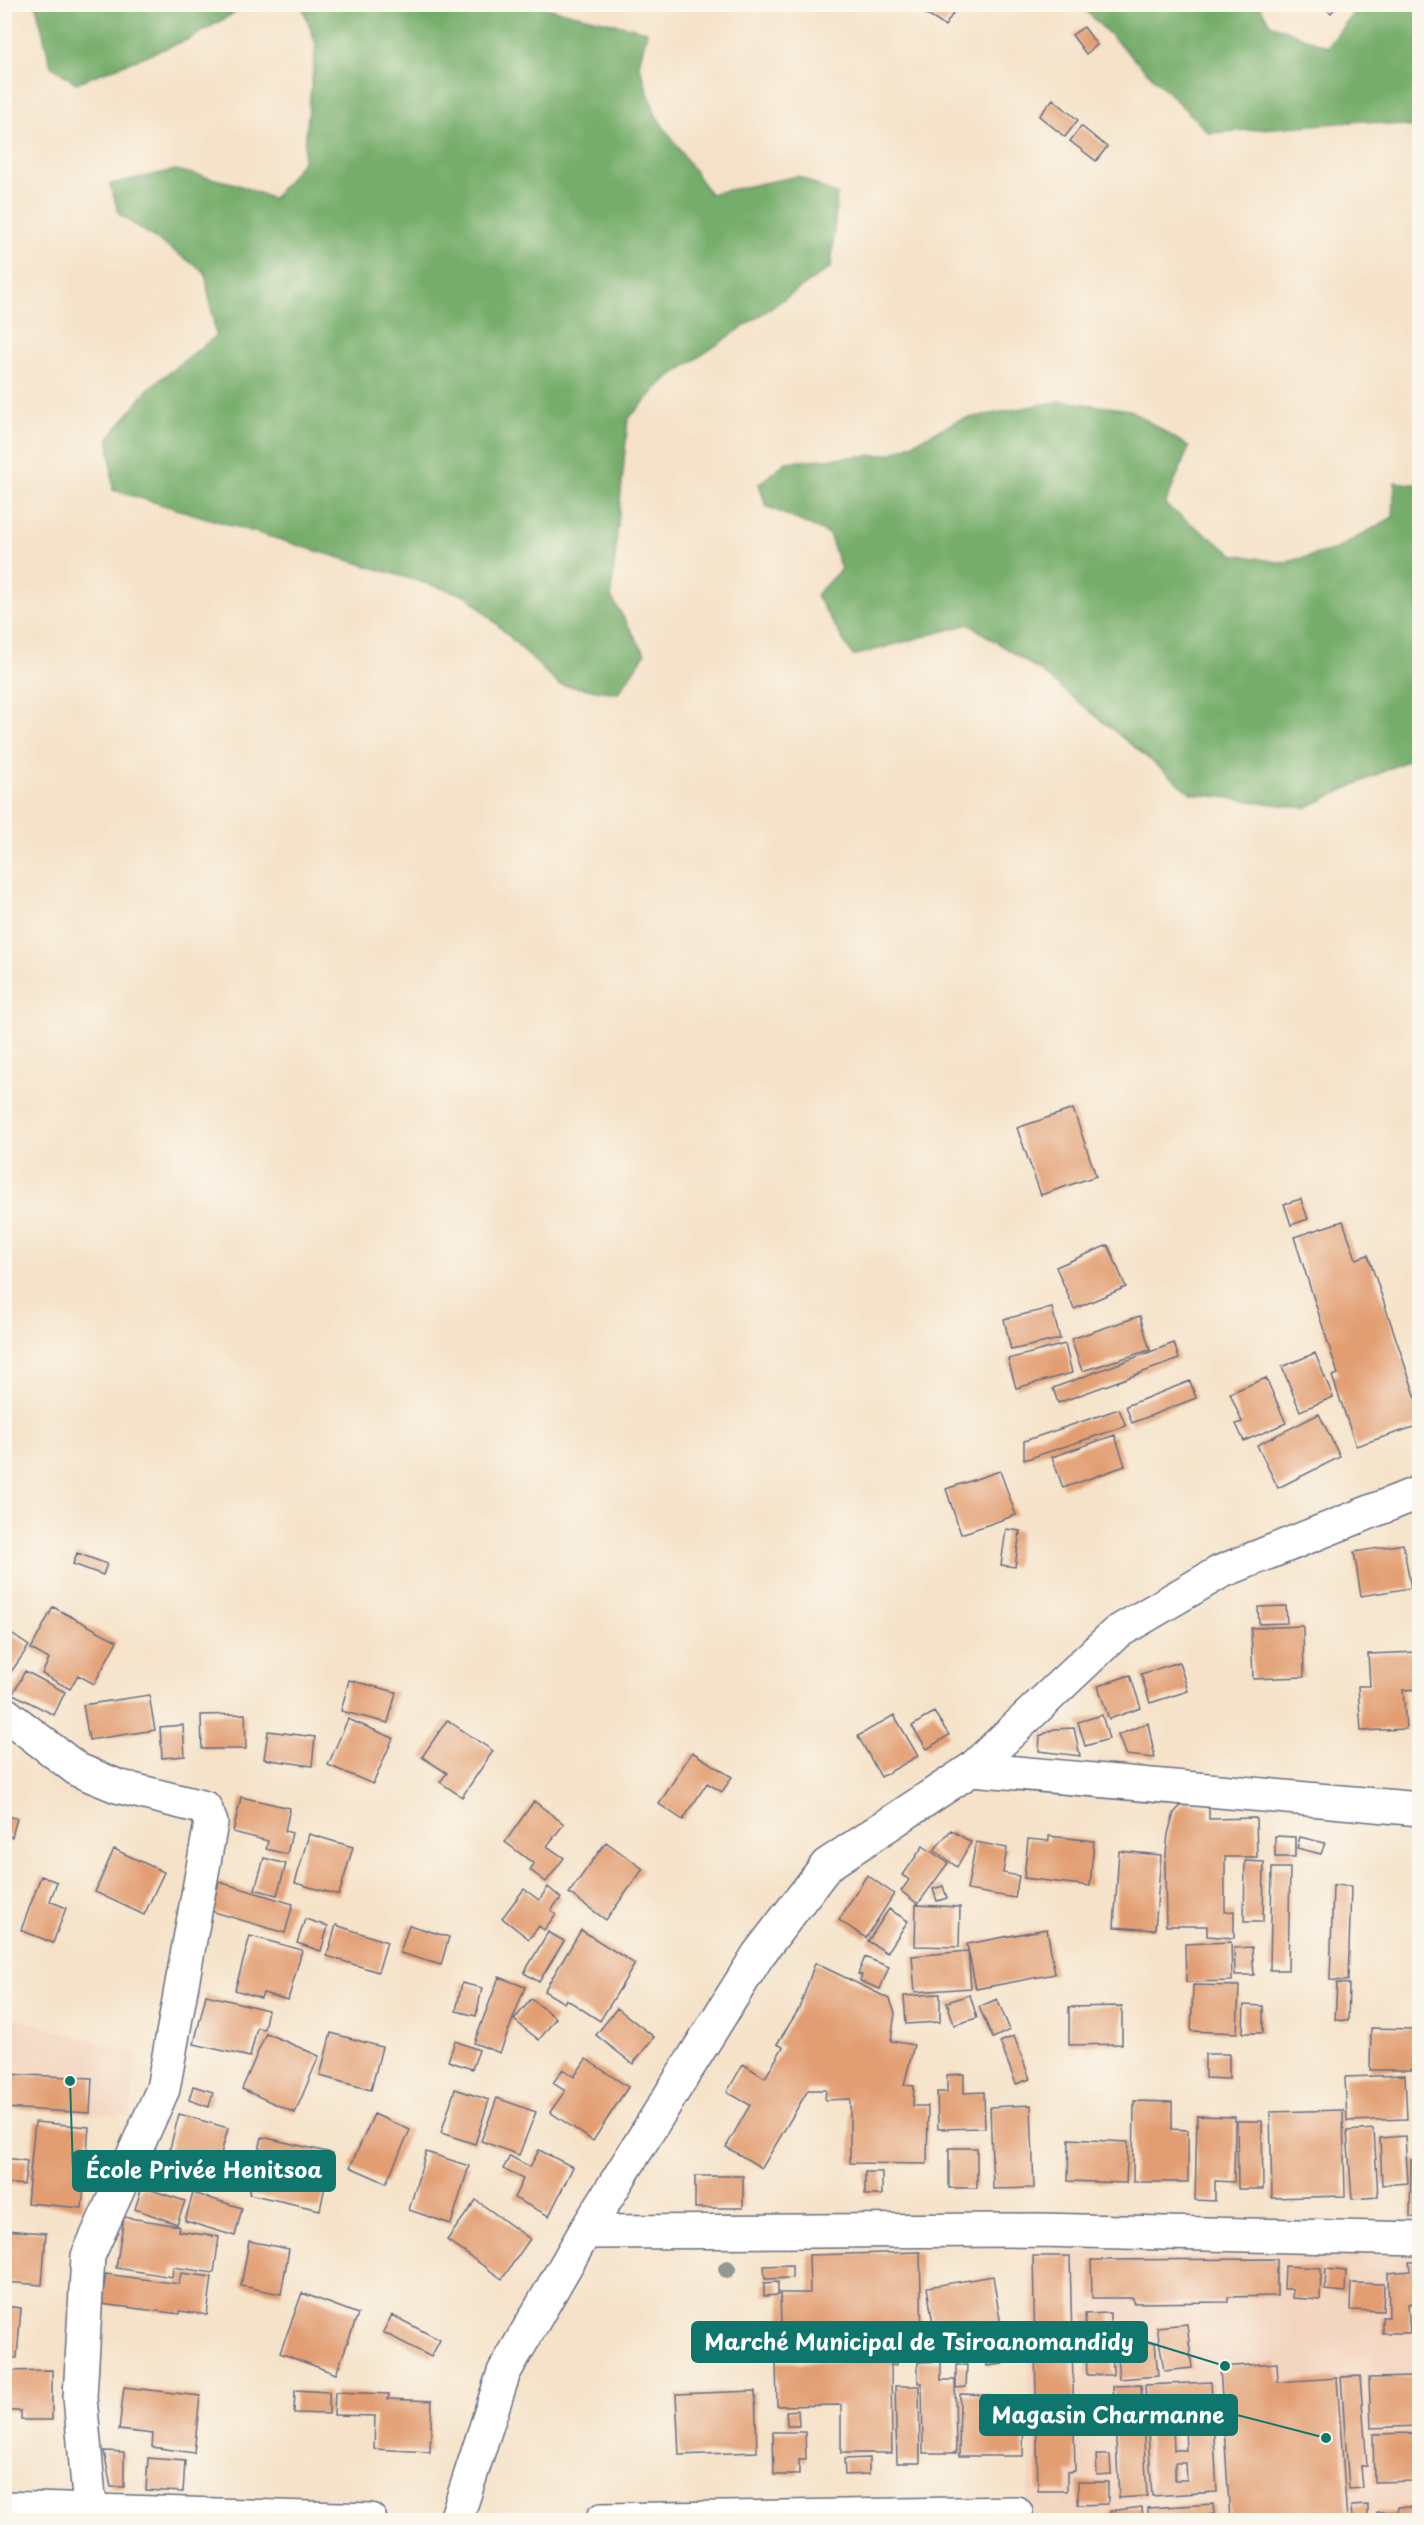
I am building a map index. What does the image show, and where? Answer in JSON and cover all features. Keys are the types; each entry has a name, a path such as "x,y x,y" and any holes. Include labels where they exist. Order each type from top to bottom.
{"street":[{"path":"456,2520 504,2372 585,2232 758,1954 827,1865 972,1769 1116,1633 1220,1572 1419,1492"},
{"path":"4,1713 78,1770 117,1786 205,1808 211,1823 162,2089 88,2256 80,2397 91,2516"},
{"path":"972,1769 1419,1809"},
{"path":"585,2232 1039,2230 1419,2239"},
{"path":"4,2508 91,2516 370,2520"},
{"path":"602,2520 1016,2513"}],"shaded area":[{"path":"4,2015 138,2054 130,2116 5,2108"},
{"path":"1404,2248 1419,2257 1419,2520 1025,2520 1030,2474 1029,2252"}],"green space":[{"path":"36,4 292,5 246,6 189,39 76,83 51,66"},
{"path":"302,5 533,5 647,31 639,65 656,116 710,194 798,176 837,195 831,267 665,380 628,419 611,597 645,654 618,693 559,685 468,596 113,490 109,438 149,388 216,336 205,272 119,214 110,184 176,170 236,184 273,199 303,161 316,45"},
{"path":"1080,5 1259,5 1270,24 1328,47 1359,5 1419,5 1419,128 1363,121 1209,133"},
{"path":"1061,401 1130,410 1189,447 1165,505 1233,554 1283,563 1337,549 1393,517 1395,482 1419,485 1419,761 1408,760 1305,808 1191,793 1039,670 969,624 853,656 816,595 841,569 829,534 766,506 759,484 786,462 891,454 959,420"}],"building":[{"path":"1320,4 1338,4 1331,13"},
{"path":"911,5 958,5 945,26"},
{"path":"1084,27 1097,45 1086,54 1072,35"},
{"path":"1053,99 1078,120 1065,137 1039,116"},
{"path":"1081,126 1107,147 1096,161 1070,141"},
{"path":"1073,1109 1096,1176 1041,1195 1017,1128"},
{"path":"1301,1199 1308,1219 1291,1225 1284,1204"},
{"path":"1343,1221 1356,1259 1368,1255 1420,1410 1420,1425 1356,1446 1332,1376 1338,1374 1294,1237"},
{"path":"1108,1245 1126,1287 1074,1309 1056,1267"},
{"path":"1052,1308 1060,1339 1011,1350 1004,1319"},
{"path":"1140,1316 1150,1350 1082,1371 1071,1339"},
{"path":"1174,1343 1179,1359 1058,1403 1053,1388"},
{"path":"1065,1344 1072,1373 1016,1388 1008,1359"},
{"path":"1315,1353 1333,1397 1300,1411 1282,1367"},
{"path":"1266,1378 1286,1423 1244,1441 1236,1424 1242,1422 1230,1393"},
{"path":"1190,1381 1196,1398 1132,1423 1126,1406"},
{"path":"1119,1409 1126,1426 1024,1460 1024,1441"},
{"path":"1319,1414 1340,1457 1278,1488 1257,1445"},
{"path":"1115,1435 1125,1466 1063,1488 1052,1457"},
{"path":"1000,1471 1016,1515 961,1534 946,1489"},
{"path":"1006,1529 1020,1531 1015,1567 1001,1565"},
{"path":"1403,1544 1411,1588 1361,1596 1354,1552"},
{"path":"77,1553 107,1564 103,1575 73,1564"},
{"path":"1286,1606 1287,1623 1259,1624 1258,1607"},
{"path":"53,1607 117,1641 94,1684 78,1675 70,1689 42,1674 49,1659 31,1649"},
{"path":"1303,1626 1304,1677 1253,1679 1251,1628"},
{"path":"4,1629 29,1646 4,1682"},
{"path":"1419,1652 1420,1689 1403,1690 1406,1729 1361,1731 1358,1686 1370,1686 1368,1654"},
{"path":"1179,1662 1188,1691 1150,1703 1141,1674"},
{"path":"25,1671 65,1692 54,1715 13,1694"},
{"path":"1130,1675 1141,1708 1109,1719 1098,1686"},
{"path":"349,1680 396,1692 388,1723 341,1711"},
{"path":"149,1695 155,1730 89,1740 83,1705"},
{"path":"934,1712 949,1735 927,1749 912,1726"},
{"path":"245,1714 246,1749 202,1749 201,1715"},
{"path":"894,1715 918,1756 881,1777 858,1736"},
{"path":"1102,1715 1109,1739 1085,1746 1078,1722"},
{"path":"348,1719 393,1738 373,1784 328,1765"},
{"path":"447,1720 493,1751 462,1797 440,1782 447,1773 422,1757"},
{"path":"1148,1723 1155,1758 1126,1755 1118,1735"},
{"path":"183,1725 185,1756 162,1758 160,1727"},
{"path":"1074,1728 1080,1756 1039,1751 1040,1736 1054,1729"},
{"path":"268,1731 315,1737 312,1766 264,1759"},
{"path":"692,1752 732,1777 722,1792 707,1783 683,1820 659,1804"},
{"path":"241,1797 290,1808 285,1831 292,1833 287,1854 266,1849 268,1841 233,1832"},
{"path":"534,1801 564,1824 547,1846 564,1858 546,1882 530,1870 534,1864 505,1842"},
{"path":"1185,1801 1209,1808 1209,1819 1256,1818 1257,1857 1225,1857 1225,1912 1234,1911 1234,1938 1207,1936 1207,1926 1166,1926 1165,1864 1168,1834 1174,1813"},
{"path":"4,1816 17,1818 12,1837 4,1835"},
{"path":"951,1830 971,1842 957,1867 934,1850"},
{"path":"309,1834 353,1847 339,1895 295,1883"},
{"path":"1049,1836 1094,1841 1090,1886 1024,1878 1028,1839 1049,1841"},
{"path":"1275,1836 1295,1837 1295,1857 1275,1857"},
{"path":"1300,1837 1325,1843 1321,1854 1297,1848"},
{"path":"606,1842 643,1869 606,1920 569,1893"},
{"path":"976,1842 1007,1848 1003,1873 1019,1876 1015,1898 967,1890"},
{"path":"923,1846 948,1863 918,1904 901,1891 909,1880 903,1875"},
{"path":"114,1849 164,1872 144,1915 95,1892"},
{"path":"1119,1851 1161,1855 1155,1930 1114,1927"},
{"path":"264,1858 286,1864 277,1895 255,1889"},
{"path":"1245,1861 1264,1862 1263,1922 1244,1922"},
{"path":"1272,1868 1290,1868 1288,1970 1270,1970"},
{"path":"867,1875 894,1894 866,1938 839,1920"},
{"path":"41,1876 57,1882 50,1901 66,1908 53,1943 21,1930"},
{"path":"219,1882 293,1904 285,1933 211,1911"},
{"path":"1333,1885 1351,1886 1348,1981 1330,1980"},
{"path":"943,1886 947,1898 937,1901 933,1889"},
{"path":"548,1887 561,1898 551,1910 556,1914 544,1930 539,1926 529,1939 502,1918 524,1889 539,1900"},
{"path":"916,1905 960,1907 959,1947 915,1946"},
{"path":"889,1909 908,1921 887,1953 868,1941"},
{"path":"305,1919 328,1926 321,1951 297,1943"},
{"path":"336,1925 387,1942 378,1972 327,1956"},
{"path":"409,1925 449,1937 441,1965 400,1953"},
{"path":"1047,1929 1055,1974 976,1989 967,1944"},
{"path":"581,1930 635,1964 600,2021 566,1999 564,2003 544,1991"},
{"path":"548,1932 564,1941 539,1982 524,1973"},
{"path":"250,1936 302,1950 288,2000 263,1993 261,1998 235,1990"},
{"path":"1231,1942 1232,1981 1186,1982 1185,1944"},
{"path":"1252,1947 1254,1975 1235,1975 1234,1948"},
{"path":"968,1951 971,1988 915,1992 912,1956"},
{"path":"865,1957 889,1967 880,1989 860,1981 862,1975 858,1974"},
{"path":"815,1963 890,1999 895,2013 891,2041 914,2045 904,2085 914,2086 913,2106 928,2106 927,2164 850,2163 850,2099 825,2100 826,2090 808,2090 762,2168 726,2147 750,2105 727,2092 743,2064 765,2078 783,2047 777,2044 799,2009"},
{"path":"499,1977 525,1987 500,2053 474,2043"},
{"path":"462,1983 482,1988 476,2016 456,2011"},
{"path":"1337,1983 1349,1984 1348,2021 1335,2020"},
{"path":"1193,1985 1239,1986 1237,2033 1191,2031"},
{"path":"940,1994 940,2022 906,2024 904,1996"},
{"path":"206,1995 268,2010 264,2029 257,2028 250,2057 194,2044"},
{"path":"970,1995 977,2018 954,2025 947,2002"},
{"path":"531,1999 556,2018 539,2040 514,2020"},
{"path":"997,1999 1010,2030 993,2038 979,2007"},
{"path":"1244,2005 1263,2006 1263,2033 1243,2033"},
{"path":"1122,2006 1122,2044 1069,2045 1069,2007"},
{"path":"617,2008 654,2037 633,2064 596,2035"},
{"path":"1371,2028 1413,2029 1412,2070 1370,2070"},
{"path":"1416,2029 1420,2029 1420,2050 1417,2051"},
{"path":"266,2033 319,2056 295,2113 242,2089"},
{"path":"331,2033 382,2047 371,2090 320,2076"},
{"path":"1014,2036 1030,2079 1016,2084 1000,2042"},
{"path":"455,2041 479,2050 472,2069 448,2061"},
{"path":"1205,2054 1229,2054 1229,2079 1205,2078"},
{"path":"586,2059 628,2087 593,2141 550,2112 565,2091 553,2083 563,2069 574,2077"},
{"path":"4,2074 92,2078 90,2113 4,2108"},
{"path":"964,2074 964,2093 984,2092 985,2128 938,2129 937,2092 947,2092 947,2075"},
{"path":"1405,2075 1407,2119 1347,2121 1345,2077"},
{"path":"193,2086 213,2092 209,2107 189,2100"},
{"path":"455,2089 489,2100 475,2144 441,2133"},
{"path":"497,2098 536,2112 519,2155 481,2141"},
{"path":"1134,2101 1172,2102 1172,2129 1188,2130 1188,2182 1133,2182"},
{"path":"1031,2105 1034,2188 993,2189 990,2107"},
{"path":"1343,2110 1345,2196 1272,2198 1270,2112"},
{"path":"179,2114 228,2128 218,2165 169,2152"},
{"path":"374,2114 410,2130 386,2183 350,2167"},
{"path":"1197,2116 1235,2117 1234,2182 1215,2181 1215,2201 1195,2200"},
{"path":"1237,2121 1262,2121 1263,2189 1238,2189"},
{"path":"35,2122 89,2127 82,2208 27,2203"},
{"path":"1374,2129 1378,2197 1352,2199 1347,2131"},
{"path":"1405,2136 1408,2183 1382,2185 1380,2138"},
{"path":"262,2137 332,2153 320,2210 249,2194"},
{"path":"1069,2139 1128,2142 1126,2183 1068,2181"},
{"path":"949,2148 977,2148 977,2188 949,2188"},
{"path":"539,2150 573,2167 549,2216 514,2198 523,2179 503,2169 510,2156 530,2167"},
{"path":"426,2152 469,2166 451,2224 409,2210"},
{"path":"6,2158 27,2161 24,2185 4,2183"},
{"path":"1411,2160 1420,2160 1420,2218 1410,2217"},
{"path":"865,2172 882,2172 882,2195 865,2195"},
{"path":"695,2176 743,2176 743,2208 695,2208"},
{"path":"142,2187 185,2201 177,2224 135,2209"},
{"path":"193,2193 242,2208 235,2236 185,2221"},
{"path":"476,2200 530,2239 502,2279 447,2240"},
{"path":"124,2217 179,2226 178,2231 219,2237 214,2273 173,2267 172,2277 116,2268"},
{"path":"4,2230 46,2233 42,2285 4,2282"},
{"path":"249,2241 289,2249 281,2294 241,2286"},
{"path":"920,2252 922,2336 815,2338 816,2354 782,2355 780,2293 810,2293 809,2255"},
{"path":"1033,2256 1070,2256 1075,2471 1067,2472 1067,2491 1038,2491"},
{"path":"1277,2259 1277,2296 1228,2297 1228,2302 1133,2303 1133,2298 1092,2298 1091,2260"},
{"path":"1409,2262 1420,2262 1420,2366 1418,2366 1415,2303 1408,2304 1410,2333 1382,2333 1382,2317 1389,2317 1388,2273 1410,2271"},
{"path":"792,2265 792,2278 765,2279 764,2266"},
{"path":"1285,2266 1321,2268 1320,2300 1292,2298 1293,2289 1284,2289"},
{"path":"1326,2269 1346,2271 1345,2292 1325,2290"},
{"path":"181,2273 212,2277 207,2315 101,2304 106,2274 179,2284"},
{"path":"993,2276 1003,2338 937,2349 927,2287"},
{"path":"778,2282 778,2295 764,2296 764,2283"},
{"path":"1351,2283 1384,2284 1383,2311 1350,2310"},
{"path":"302,2293 358,2314 336,2374 280,2353"},
{"path":"4,2306 21,2308 17,2358 4,2357"},
{"path":"1110,2313 1110,2341 1085,2341 1085,2314"},
{"path":"392,2315 440,2340 431,2357 383,2332"},
{"path":"1187,2324 1192,2368 1164,2371 1157,2327"},
{"path":"1155,2342 1158,2376 1119,2379 1116,2345"},
{"path":"999,2343 1002,2364 987,2366 984,2345"},
{"path":"895,2344 896,2365 891,2365 892,2453 841,2453 841,2405 777,2406 776,2362 869,2360 868,2345"},
{"path":"1086,2348 1112,2348 1113,2375 1087,2375"},
{"path":"941,2361 941,2380 955,2380 956,2453 923,2453 922,2383 918,2383 918,2362"},
{"path":"1277,2363 1278,2382 1337,2378 1347,2520 1230,2520 1220,2367"},
{"path":"956,2365 967,2365 966,2387 956,2388"},
{"path":"52,2370 52,2420 21,2420 21,2411 4,2411 4,2371"},
{"path":"1360,2376 1367,2466 1361,2466 1363,2488 1349,2489 1341,2377"},
{"path":"1414,2377 1416,2426 1371,2428 1369,2378"},
{"path":"1211,2382 1217,2492 1152,2496 1145,2385","holes":["1172,2405 1184,2405 1186,2450 1174,2450","1175,2463 1186,2463 1187,2480 1175,2480"]},
{"path":"1141,2385 1147,2496 1119,2498 1113,2386"},
{"path":"895,2386 919,2386 920,2463 897,2463"},
{"path":"124,2387 200,2396 194,2453 152,2447 153,2434 119,2430"},
{"path":"295,2390 329,2392 329,2414 294,2413"},
{"path":"755,2391 757,2452 679,2455 676,2394"},
{"path":"335,2392 389,2394 388,2399 432,2401 430,2452 374,2449 375,2416 334,2415"},
{"path":"960,2394 990,2395 990,2411 1024,2411 1023,2456 959,2456"},
{"path":"798,2410 799,2426 787,2426 786,2411"},
{"path":"773,2432 805,2432 806,2460 799,2460 799,2475 774,2475"},
{"path":"1417,2433 1418,2481 1374,2482 1373,2434"},
{"path":"104,2451 124,2452 124,2487 111,2487"},
{"path":"1096,2455 1110,2455 1111,2474 1097,2475"},
{"path":"148,2458 185,2461 183,2492 146,2490"},
{"path":"869,2458 869,2474 845,2475 844,2459"},
{"path":"1078,2482 1108,2482 1108,2504 1078,2505"},
{"path":"1213,2504 1214,2514 1175,2520 1148,2520 1148,2508"},
{"path":"1368,2505 1368,2520 1352,2520 1351,2506"},
{"path":"1142,2507 1143,2520 1111,2520 1110,2511"},
{"path":"1398,2507 1420,2507 1420,2520 1377,2520 1377,2512 1398,2512"},
{"path":"1216,2517 1216,2520 1197,2520 1197,2519"}],"place":[{"name":"École Privée Henitsoa","path":"70,2081"},
{"name":"Marché Municipal de Tsiroanomandidy","path":"1225,2366"},
{"name":"Magasin Charmanne","path":"1326,2438"}]}
